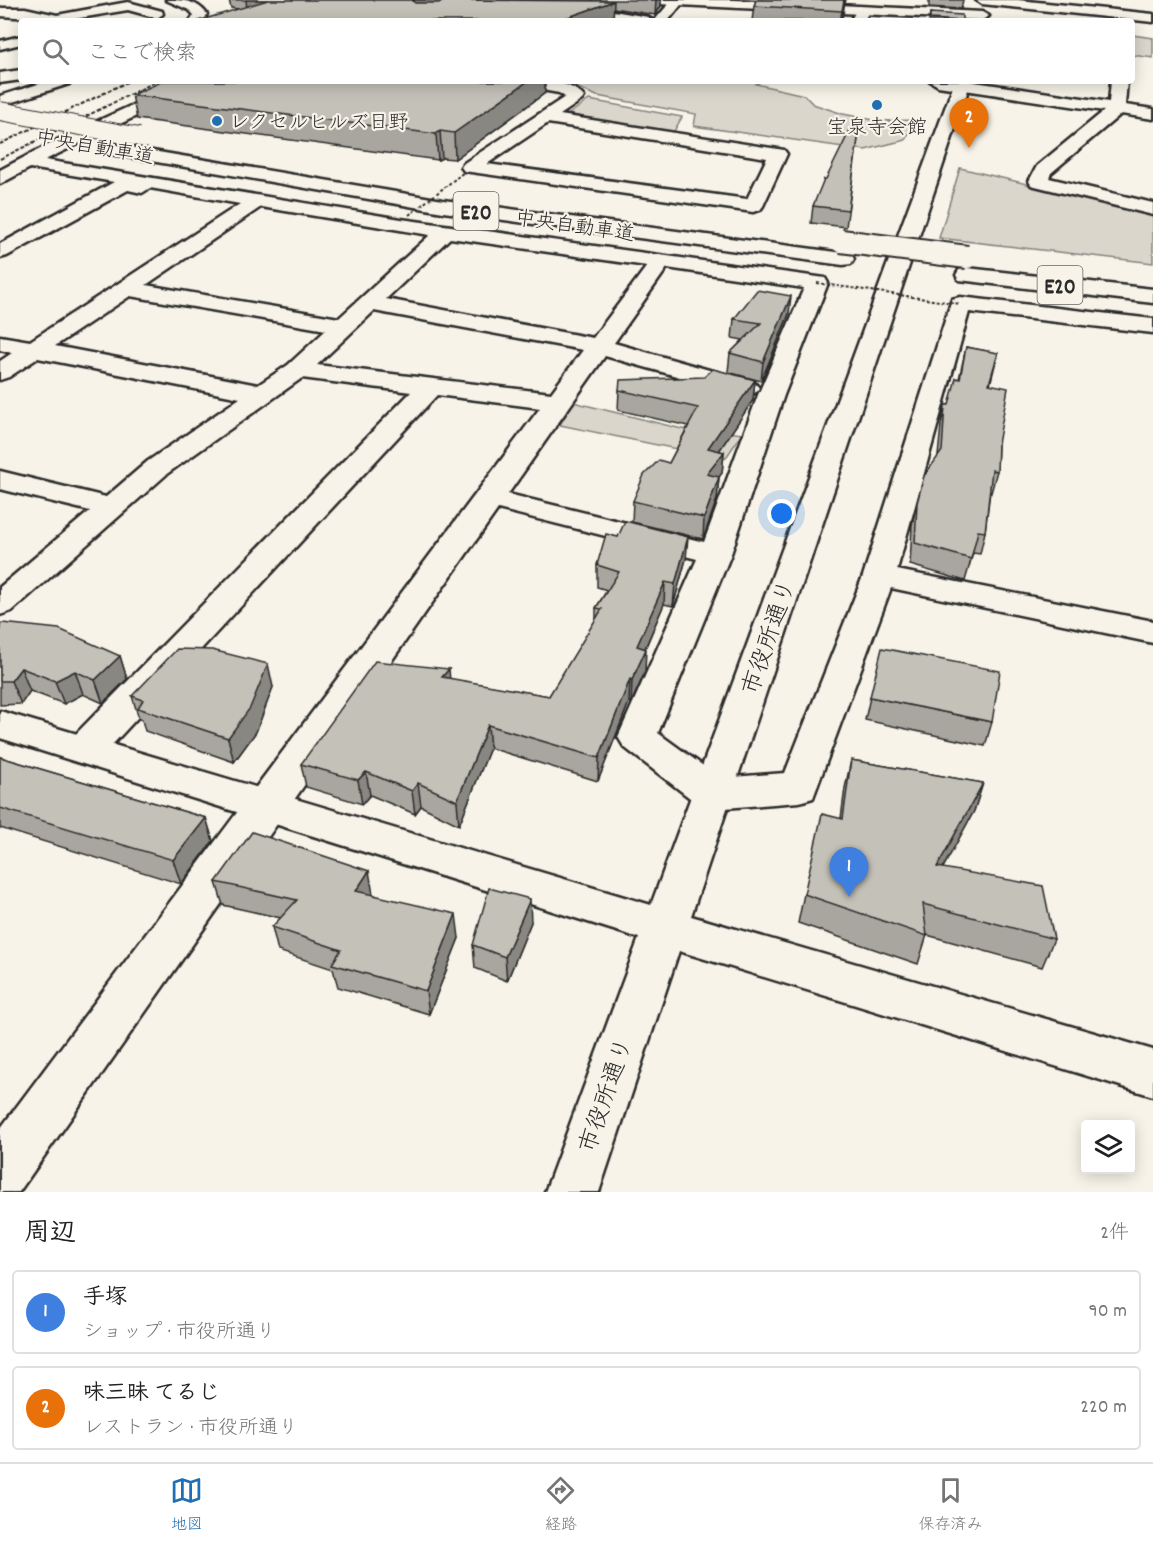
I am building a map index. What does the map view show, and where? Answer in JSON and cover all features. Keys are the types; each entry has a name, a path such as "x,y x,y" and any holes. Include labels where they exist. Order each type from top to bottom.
{"main road":[{"path":"172,0 193,7 201,14 199,18"},
{"path":"527,0 631,18"},
{"path":"658,0 860,16 985,18 989,0"},
{"path":"982,0 1153,18"},
{"path":"664,18 678,1"},
{"path":"70,18 128,6 157,14"},
{"path":"136,18 183,9"},
{"path":"0,12 25,12 59,18"},
{"path":"1016,17 1086,18"},
{"path":"0,45 18,41"},
{"path":"0,78 18,75"},
{"path":"0,101 54,84"},
{"path":"0,178 110,120 191,84"},
{"path":"532,84 564,89 576,97 471,167 753,206 778,154 546,118"},
{"name":"市役所通り","path":"572,1192 663,927 713,794 954,84"},
{"path":"960,84 1153,114"},
{"path":"1119,84 1117,109 1043,170 1038,181 1153,209"},
{"name":"中央自動車道","path":"0,111 139,137 402,180"},
{"name":"中央自動車道","path":"0,128 111,150 443,206 842,250 967,266 1153,296"},
{"path":"27,162 446,231 817,283 771,396 715,554 637,737 713,794 799,787 879,576 960,304 1153,326"},
{"path":"0,252 125,184 227,202 259,200"},
{"path":"0,372 259,200"},
{"name":"中央自動車道","path":"551,202 842,250"},
{"path":"0,604 158,467 297,370 446,231"},
{"path":"0,1173 661,261"},
{"name":"中央自動車道","path":"967,266 1153,277"},
{"path":"125,288 345,326"},
{"path":"369,303 599,346 771,396"},
{"path":"0,343 262,394"},
{"path":"297,370 429,388 558,402"},
{"path":"85,749 429,388"},
{"path":"0,480 112,507"},
{"path":"489,498 715,554"},
{"path":"879,576 1153,632"},
{"path":"0,724 663,927 1153,1073"}],"path":[{"path":"409,214 464,172"},
{"path":"817,283 960,304"}],"shaded area":[{"path":"1135,35 1153,38 1153,58 1135,55"},
{"path":"555,84 756,84 804,95 813,104 843,114 879,121 916,120 905,140 865,150 694,126 696,114 597,96 578,88"},
{"path":"589,100 682,117 673,133 566,116"},
{"path":"960,168 1153,214 1153,263 939,238"},
{"path":"573,402 698,433 705,428 742,434 725,459 560,425"}],"building":[{"path":"268,0 414,0 415,3 438,3 448,0 614,1 566,18 208,18"},
{"path":"756,0 844,0 842,11 754,6"},
{"path":"930,13 962,15 962,18 930,18"},
{"path":"156,84 524,84 454,133 440,131 436,134 132,95"},
{"path":"854,122 860,124 848,210 813,206 824,179"},
{"path":"757,290 791,296 763,362 730,353 761,323 734,319"},
{"path":"966,347 998,353 989,384 1008,388 998,444 997,471 992,470 985,532 978,531 971,559 915,543 917,503 924,476 942,451 945,405 949,405 956,378 960,379"},
{"path":"713,369 755,380 708,448 724,452 707,474 719,477 704,518 633,501 644,475 659,460 669,463 698,408 619,390 620,380 704,377"},
{"path":"625,521 688,537 675,584 665,582 637,646 646,649 632,680 630,679 599,758 488,725 457,801 418,783 412,791 366,772 358,780 301,764 375,661 449,669 442,677 549,696 602,609 596,608 619,572 597,565 606,534 618,537"},
{"path":"2,623 59,629 120,656 95,680 75,671 55,681 21,668 11,681 0,681 0,625"},
{"path":"882,648 1000,671 992,722 870,697"},
{"path":"177,649 212,650 268,664 250,708 228,738 138,708 143,700 132,696"},
{"path":"0,757 206,818 173,860 0,808"},
{"path":"851,760 983,783 937,867 1043,886 1054,939 923,904 927,936 804,894 822,814 843,819"},
{"path":"252,832 369,871 356,891 456,914 426,991 332,964 341,950 272,927 297,900 216,882"},
{"path":"489,888 530,899 505,957 473,945"}],"railway":[{"path":"0,144 123,84"},
{"path":"0,159 151,84"}],"place":[{"name":"宝泉寺会館","path":"877,105"},
{"name":"レクセルヒルズ日野","path":"217,121"},
{"name":"味三昧 てるじ","path":"969,148"},
{"name":"手塚","path":"849,897"}]}
